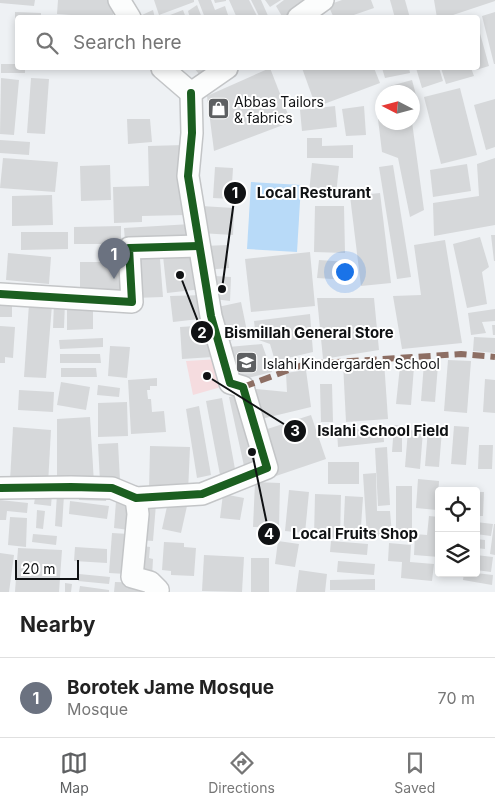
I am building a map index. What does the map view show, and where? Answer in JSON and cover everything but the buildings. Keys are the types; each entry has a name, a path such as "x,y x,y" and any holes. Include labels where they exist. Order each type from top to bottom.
{"street":[{"path":"119,0 128,15"},
{"path":"302,15 323,0"},
{"path":"0,488 112,488 136,498 202,494 267,468 243,387 230,383 211,316 188,176 192,133 191,93 164,70"},
{"path":"191,93 224,70"},
{"path":"0,294 132,302 129,248 199,246"},
{"path":"136,498 138,514 132,577 150,582 158,592"}],"shaded area":[{"path":"220,359 228,385 193,395 186,361"}],"water":[{"path":"251,182 301,185 297,252 247,249"}],"marked path":[{"path":"243,387 305,364 461,354 495,357"}],"cycle path":[{"path":"0,488 112,488 136,498 202,494 267,468 243,387 230,383 211,316 188,176 192,133 191,93"},
{"path":"0,294 132,302 129,248 199,246"}],"place":[{"name":"Abbas Tailors & fabrics","path":"218,109"},
{"name":"Bismillah General Store","path":"180,275"},
{"name":"Borotek Jame Mosque","path":"114,279"},
{"name":"Local Resturant","path":"222,289"},
{"name":"Islahi Kindergarden School","path":"247,363"},
{"name":"Islahi School Field","path":"207,376"},
{"name":"Local Fruits Shop","path":"252,452"}]}
